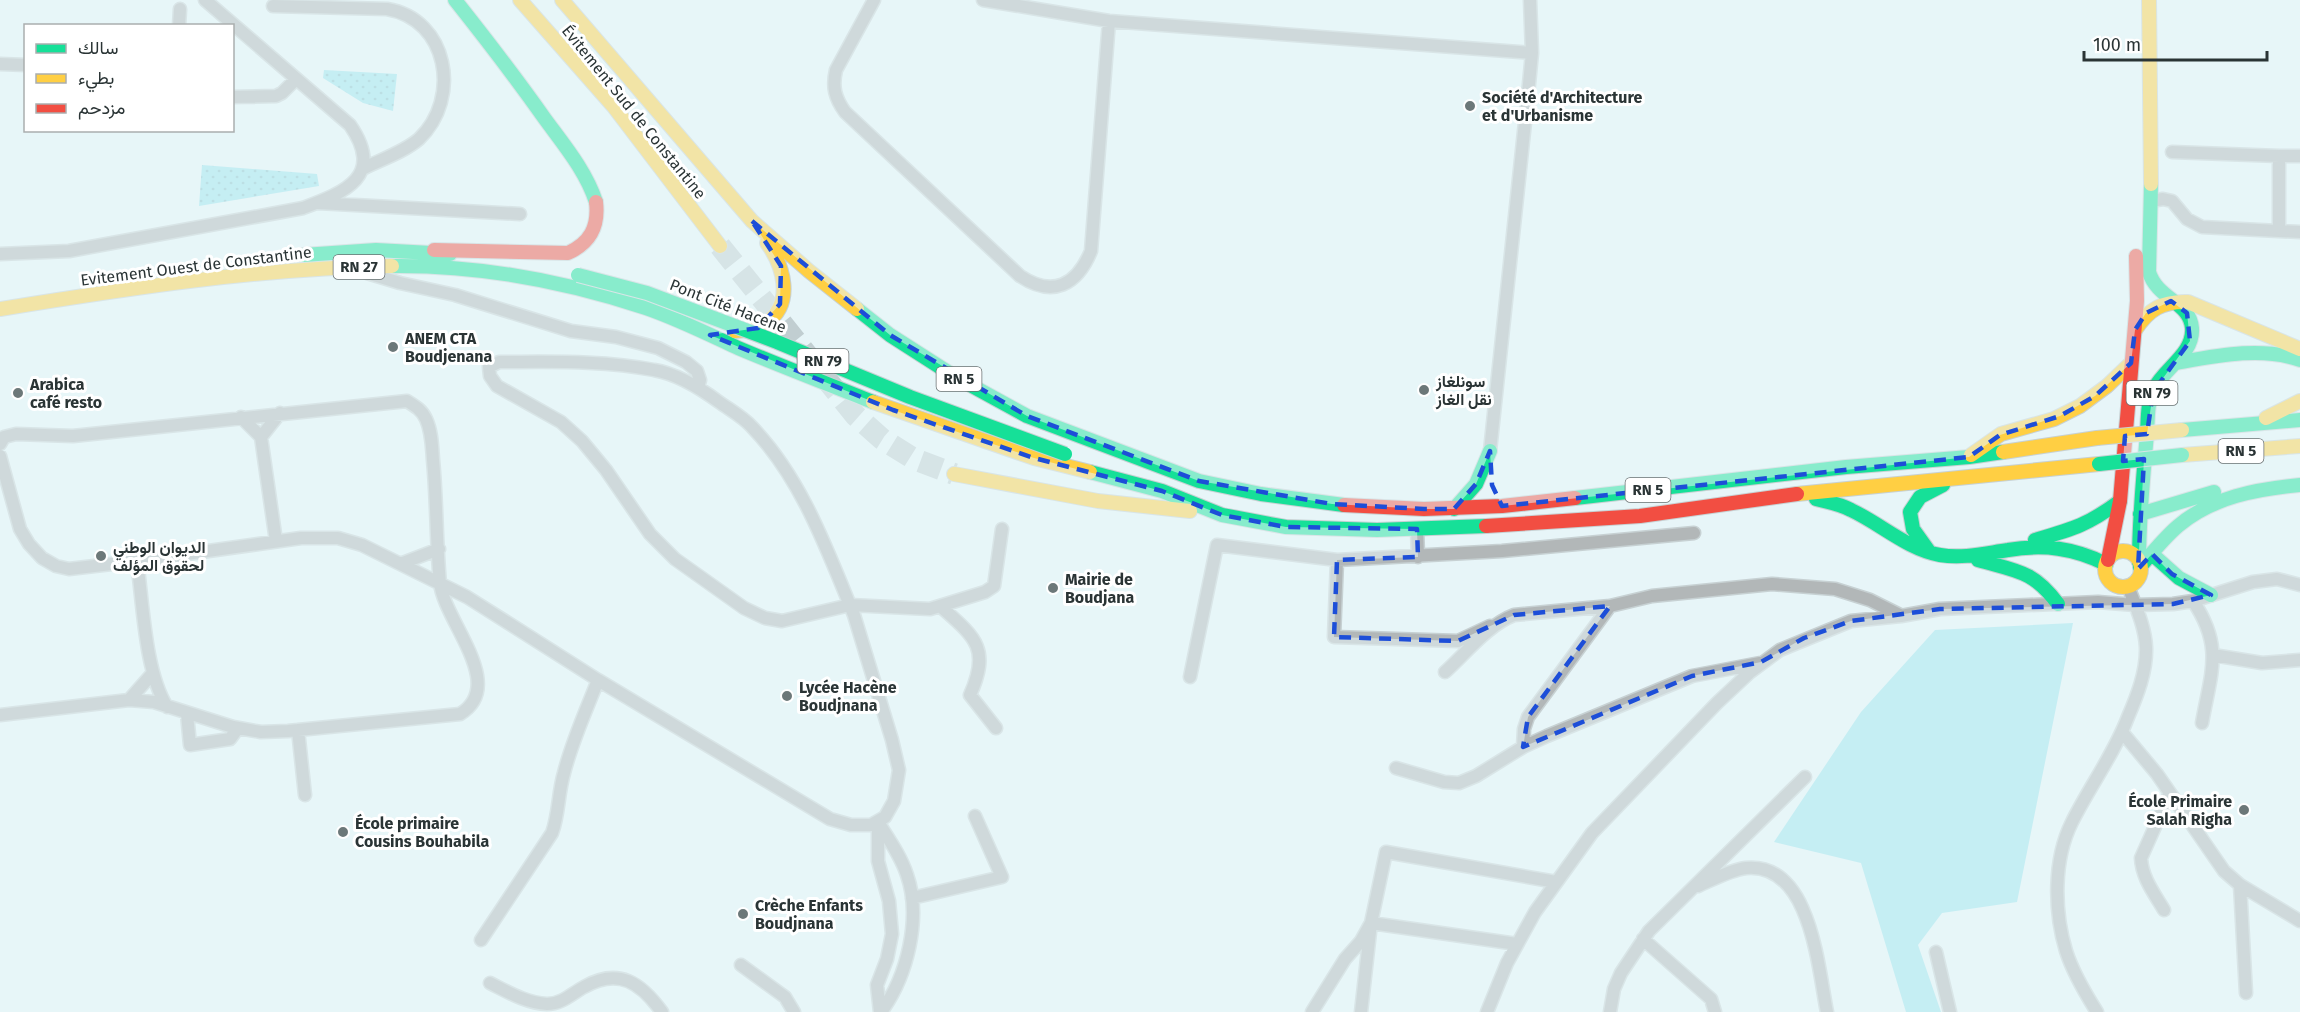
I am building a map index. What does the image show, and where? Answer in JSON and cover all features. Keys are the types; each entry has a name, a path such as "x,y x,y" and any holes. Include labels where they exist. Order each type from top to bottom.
{"highway":[{"path":"412,249 568,253 579,249 590,239 595,227 595,202 585,176 532,101 455,0"},
{"name":"Évitement Sud de Constantine","path":"520,0 614,107 720,246"},
{"name":"Évitement Sud de Constantine","path":"562,0 752,221"},
{"path":"2136,130 2138,0"},
{"name":"RN 79","path":"2139,564 2140,514 2150,401 2157,383 2176,363 2190,341 2191,321 2181,306 2157,291 2149,273 2151,201 2149,0"},
{"path":"710,335 758,327 770,320 780,304 784,286 781,266 752,221"},
{"name":"RN 5","path":"752,221 809,271 890,335 954,376 1027,416 1199,481 1261,494 1332,504 1454,509 1496,496 1969,457 2097,438 2300,420"},
{"name":"RN 79","path":"2107,562 2120,501 2137,301 2136,232"},
{"name":"Evitement Ouest de Constantine","path":"0,299 112,281 333,251 412,249 504,260 578,275"},
{"name":"Evitement Ouest de Constantine","path":"0,309 121,289 263,272 423,266 481,270 533,278 594,292 649,309 710,335"},
{"name":"Pont Cité Hacene","path":"578,275 647,293 777,342 1062,459"},
{"path":"2134,330 2153,307 2170,301 2195,304 2300,349"},
{"name":"Pont Cité Hacene","path":"710,335 893,410 1034,458 1062,459"},
{"name":"RN 79","path":"2176,363 2270,354 2290,356 2300,360"},
{"path":"1969,457 1992,439 2007,432 2042,423 2078,408 2109,385 2130,363"},
{"path":"2248,425 2300,401"},
{"name":"RN 5","path":"954,474 1098,501 1221,515 1286,527 1377,530 1640,516 1788,495 2182,455 2300,446"},
{"path":"1490,451 1496,496"},
{"path":"1454,509 1476,484 1490,451"},
{"name":"RN 79","path":"1062,459 1199,481"},
{"name":"RN 79","path":"1062,459 1162,491 1221,515"},
{"path":"2140,514 2245,483 2300,474"},
{"path":"1929,551 1913,533 1910,524 1912,506 1923,493 1965,477"},
{"path":"2139,564 2194,514 2244,494 2300,485"},
{"path":"1788,495 1823,500 1851,508 1903,540 1929,551 1949,556 1968,556 2048,546 2063,548 2107,562"},
{"path":"2018,549 2031,542 2069,532 2087,524 2120,501"},
{"path":"2121,552 2131,554 2139,564 2139,576 2128,586 2119,587 2110,582 2106,574 2107,562 2111,556 2121,552"},
{"path":"2152,554 2172,574 2211,595"},
{"path":"1968,556 2018,569 2030,575 2050,593 2058,604"}],"street":[{"path":"205,0 232,24"},
{"path":"874,0 837,70 834,81 838,102 845,112 1020,276 1034,285 1046,288 1060,286 1075,278 1085,267 1091,251 1109,21"},
{"path":"982,0 1109,21 1532,53"},
{"path":"1490,451 1532,53 1530,0"},
{"path":"273,6 401,11 422,25 431,35 443,64 445,78 437,113 429,128 418,140 362,169"},
{"path":"179,24 180,9"},
{"path":"0,254 79,249 303,208 347,188 359,177 365,162 363,148 350,125 234,25"},
{"path":"0,64 24,65"},
{"path":"234,97 276,96 296,80"},
{"path":"2172,152 2300,156"},
{"path":"2279,156 2279,230"},
{"path":"2151,201 2163,199 2172,201 2191,223 2202,227 2300,232"},
{"path":"316,203 520,214"},
{"path":"349,267 400,283 455,295 571,331 616,337 658,348 686,362 697,372 700,380 698,388"},
{"path":"0,456 20,529 29,544 42,558 56,566 69,568 137,561 301,538 338,538 362,545 467,597 598,680 830,819 851,825 872,825 885,817 894,801 899,770 889,729 850,605 813,519 796,487 770,448 751,426 698,388 675,375 655,370 583,362 499,362 489,368 490,376 497,386 561,422 582,441 650,534 675,559 744,608 765,618 782,621 850,605 913,610 940,606 985,591 994,586 1002,529"},
{"path":"0,444 4,437 16,434 44,437 73,436 407,401 418,407 426,419 431,434 440,585 476,668 479,684 472,707 460,714 298,730 261,732 238,728 186,714 154,702 129,700 0,715"},
{"path":"261,437 280,413"},
{"path":"241,417 261,437 276,541"},
{"path":"1417,529 1418,557"},
{"path":"1190,677 1217,545 1337,560 1502,551 1694,533"},
{"path":"400,564 439,549"},
{"path":"1337,560 1334,637 1458,641 1514,615 1610,606 1653,596 1772,584 1835,589 1870,600 1901,616"},
{"path":"137,561 152,674 159,694 167,707"},
{"path":"1487,1012 1507,963 1535,912 1592,833 1717,703 1761,662 1804,638 1851,621 1940,609 2098,602 2135,605 2173,604 2193,601 2253,582 2277,579 2300,585"},
{"path":"2097,1012 2081,987 2066,951 2059,916 2058,883 2062,851 2071,823 2122,732 2137,694 2146,660 2143,630 2128,586"},
{"path":"2193,601 2207,624 2212,640 2213,655 2202,723"},
{"path":"940,606 975,640 979,674 970,695 996,728"},
{"path":"1523,747 1524,729 1528,717 1610,606"},
{"path":"1445,672 1504,619"},
{"path":"2213,655 2262,663 2300,660"},
{"path":"1396,768 1444,782 1459,783 1476,777 1523,747 1692,676 1761,662"},
{"path":"129,700 152,674"},
{"path":"481,940 552,833 556,823 562,776 598,680"},
{"path":"186,714 190,745 230,739 238,728"},
{"path":"298,730 305,795"},
{"path":"2122,732 2157,774 2224,871 2240,885 2300,921"},
{"path":"1610,1012 1618,981 1643,939 1805,777"},
{"path":"2164,910 2145,879 2141,868 2141,858 2170,793"},
{"path":"912,898 1002,877 975,816"},
{"path":"878,822 907,874 913,907 907,959 889,1000 880,1012"},
{"path":"878,822 879,867 889,901 892,934 887,959 877,985 880,1012"},
{"path":"1361,1012 1371,923 1386,852 1556,882"},
{"path":"1693,888 1745,868 1766,870 1783,880 1796,895 1809,922 1827,1012"},
{"path":"2240,885 2246,993"},
{"path":"1371,923 1517,944"},
{"path":"1312,1012 1371,923"},
{"path":"1643,939 1711,999 1715,1012"},
{"path":"1936,952 1950,1012"},
{"path":"741,965 784,997 794,1012"},
{"path":"490,983 523,999 548,1004 562,1001 585,986 604,978 624,979 640,987 662,1012"}],"highlighted area":[{"path":"752,221 890,335 1027,416 1199,481 1332,504 1454,509 1476,484 1490,451 1492,485 1502,506 1969,457 2000,435 2060,416 2095,396 2131,363 2135,330 2146,313 2171,301 2187,313 2190,341 2153,392 2147,434 2125,436 2123,461 2144,459 2138,569 2152,554 2172,574 2211,595 2173,604 1940,609 1851,621 1804,638 1761,662 1692,676 1523,747 1528,717 1610,606 1514,615 1458,641 1334,637 1337,560 1418,557 1417,529 1286,527 1222,515 1162,491 1034,458 893,410 710,335 758,328 780,304 781,266"}],"shaded area":[{"path":"324,70 397,74 393,111 363,103 323,78"},
{"path":"202,165 317,174 319,186 199,206"},
{"path":"2073,623 2017,902 1942,913 1918,945 1941,1012 1906,1012 1861,863 1774,842 1861,712 1935,630"}],"tunnel":[{"path":"720,246 855,415 882,439 914,459 954,474"}],"traffic: fast":[{"path":"455,0 567,149 580,169 596,202"},
{"path":"2139,562 2150,400 2159,381 2188,346 2192,328 2186,312 2159,288 2149,272 2151,184"},
{"path":"303,255 376,250 450,254"},
{"path":"392,266 457,268 521,276 615,298 670,317 738,348 873,402"},
{"path":"578,275 647,293 777,342 910,397 1065,454"},
{"path":"857,309 890,335 954,376 1027,416 1199,481 1261,494 1344,505"},
{"path":"2176,363 2222,355 2254,353 2300,360"},
{"path":"2182,430 2300,420"},
{"path":"1454,509 1476,484 1490,451"},
{"path":"1575,498 1846,467 2003,452"},
{"path":"2099,464 2182,455"},
{"path":"1090,472 1162,491 1222,515 1286,527 1377,530 1486,526"},
{"path":"1928,550 1913,529 1910,512 1920,497 1943,485"},
{"path":"2140,567 2173,531 2205,508 2251,492 2300,485"},
{"path":"2140,514 2214,492"},
{"path":"1816,499 1847,508 1905,542 1940,555 1966,556 2034,547 2070,551 2106,564"},
{"path":"2035,540 2080,525 2099,516 2120,501"},
{"path":"2152,554 2179,578 2211,595"},
{"path":"1978,560 2023,573 2040,584 2058,604"}],"traffic: slow":[{"path":"520,0 614,107 720,246"},
{"path":"562,0 752,221 857,309"},
{"path":"2149,0 2151,184"},
{"path":"735,331 763,325 775,315 781,305 783,295 781,273 778,262 767,243"},
{"path":"0,309 244,275 392,266"},
{"path":"2135,330 2157,308 2171,303 2188,302 2300,349"},
{"path":"1971,455 2001,434 2054,419 2080,406 2107,386 2131,363"},
{"path":"2266,418 2300,401"},
{"path":"873,402 1034,458 1090,472"},
{"path":"2097,438 2182,430"},
{"path":"2003,452 2097,438"},
{"path":"2182,455 2300,446"},
{"path":"1797,494 2099,464"},
{"path":"954,474 1098,501 1190,511"},
{"path":"2123,551 2135,557 2141,569 2135,581 2123,587 2111,581 2105,569 2111,557 2123,551"}],"traffic: jam":[{"path":"434,250 568,253 582,244 591,233 596,219 596,202"},
{"path":"2108,560 2120,501 2137,301 2136,256"},
{"path":"1486,526 1640,516 1797,494"},
{"path":"1344,505 1424,509 1502,506 1575,498"}],"place":[{"name":"Société d'Architecture et d'Urbanisme","path":"1470,106"},
{"name":"ANEM CTA Boudjenana","path":"393,347"},
{"name":"سونلغاز نقل الغاز","path":"1424,390"},
{"name":"Arabica café resto","path":"18,393"},
{"name":"الديوان الوطني لحقوق المؤلف","path":"101,556"},
{"name":"Mairie de Boudjana","path":"1053,588"},
{"name":"Lycée Hacène Boudjnana","path":"787,696"},
{"name":"École Primaire Salah Righa","path":"2244,810"},
{"name":"École primaire Cousins Bouhabila","path":"343,832"},
{"name":"Crèche Enfants Boudjnana","path":"743,914"}]}
